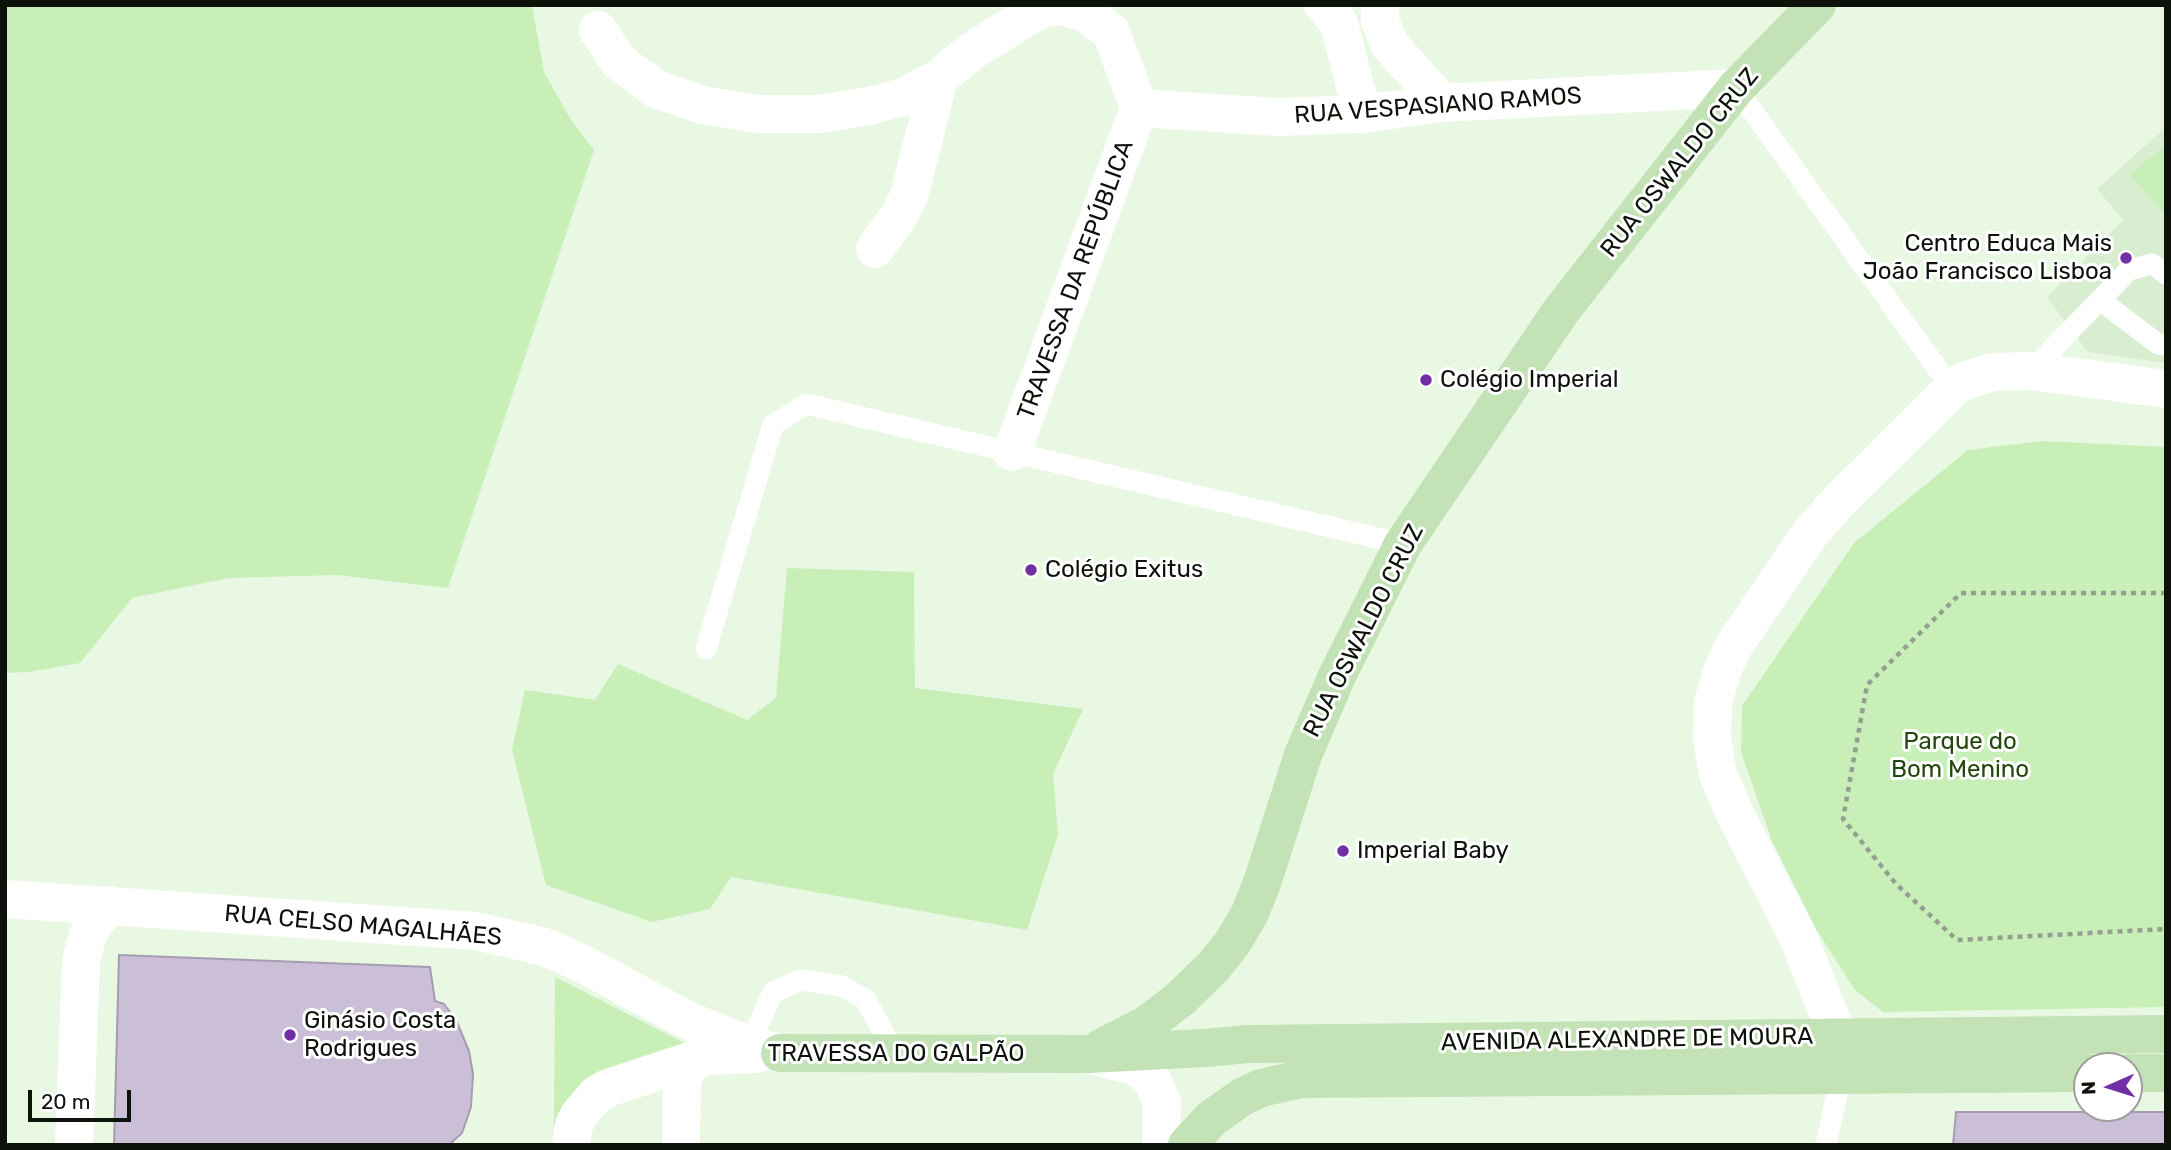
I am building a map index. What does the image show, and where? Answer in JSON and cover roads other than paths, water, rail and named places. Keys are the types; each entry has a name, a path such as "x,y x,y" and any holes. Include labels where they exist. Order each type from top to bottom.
{"main road":[{"name":"RUA OSWALDO CRUZ","path":"1088,1054 1146,1025 1180,999 1213,967 1233,942 1250,913 1303,755 1337,676 1403,544 1562,311 1736,88 1817,5"},
{"name":"AVENIDA ALEXANDRE DE MOURA","path":"1088,1054 1248,1044 2166,1034"},
{"name":"TRAVESSA DO GALPÃO","path":"764,1049 895,1054 1088,1054"},
{"name":"AVENIDA ALEXANDRE DE MOURA","path":"1187,1145 1211,1119 1242,1097 1261,1087 1301,1079 2073,1073"},
{"path":"2143,1073 2166,1073"}],"street":[{"path":"1324,5 1339,23 1362,114"},
{"path":"1380,5 1381,21 1390,45 1442,103"},
{"path":"598,30 619,62 656,89 703,105 758,114 821,114 903,97 939,78 972,51 1025,18 1043,8 1062,6 1086,13 1111,32 1139,108"},
{"path":"875,249 900,214 909,196 939,78"},
{"name":"RUA VESPASIANO RAMOS","path":"1139,108 1278,117 1362,114 1442,103 1736,88"},
{"name":"TRAVESSA DA REPÚBLICA","path":"1012,453 1139,108"},
{"path":"1838,1037 1799,939 1724,793 1714,757 1713,702 1723,669 1734,647 1809,535 1837,503 1952,389 1964,381 1993,372 2031,371 2166,389"},
{"name":"RUA CELSO MAGALHÃES","path":"5,899 476,931 545,947 579,962 689,1021 764,1049"},
{"path":"74,1145 81,962 88,937 98,918 111,905"},
{"name":"TRAVESSA DO GALPÃO","path":"571,1145 574,1125 579,1115 596,1095 608,1088 705,1056 764,1049"},
{"path":"1088,1054 1135,1066 1151,1078 1162,1102 1161,1145"},
{"path":"681,1145 681,1094 684,1074 694,1061 705,1056"}],"lane":[{"path":"1736,88 1952,389"},
{"path":"2031,371 2129,270 2152,264 2166,274"},
{"path":"2100,300 2158,344 2166,345"},
{"path":"706,649 773,425 806,404 1403,544"},
{"path":"764,1049 773,992 801,980 842,986 866,1000 895,1054"},
{"path":"1826,1145 1841,1075"}],"place":[{"name":"Centro Educa Mais João Francisco Lisboa","path":"2126,258"},
{"name":"Colégio Imperial","path":"1426,380"},
{"name":"Colégio Exitus","path":"1031,570"},
{"name":"Imperial Baby","path":"1343,851"},
{"name":"Ginásio Costa Rodrigues","path":"290,1035"}],"park label":[{"name":"Parque do Bom Menino","path":"1960,756"}]}
